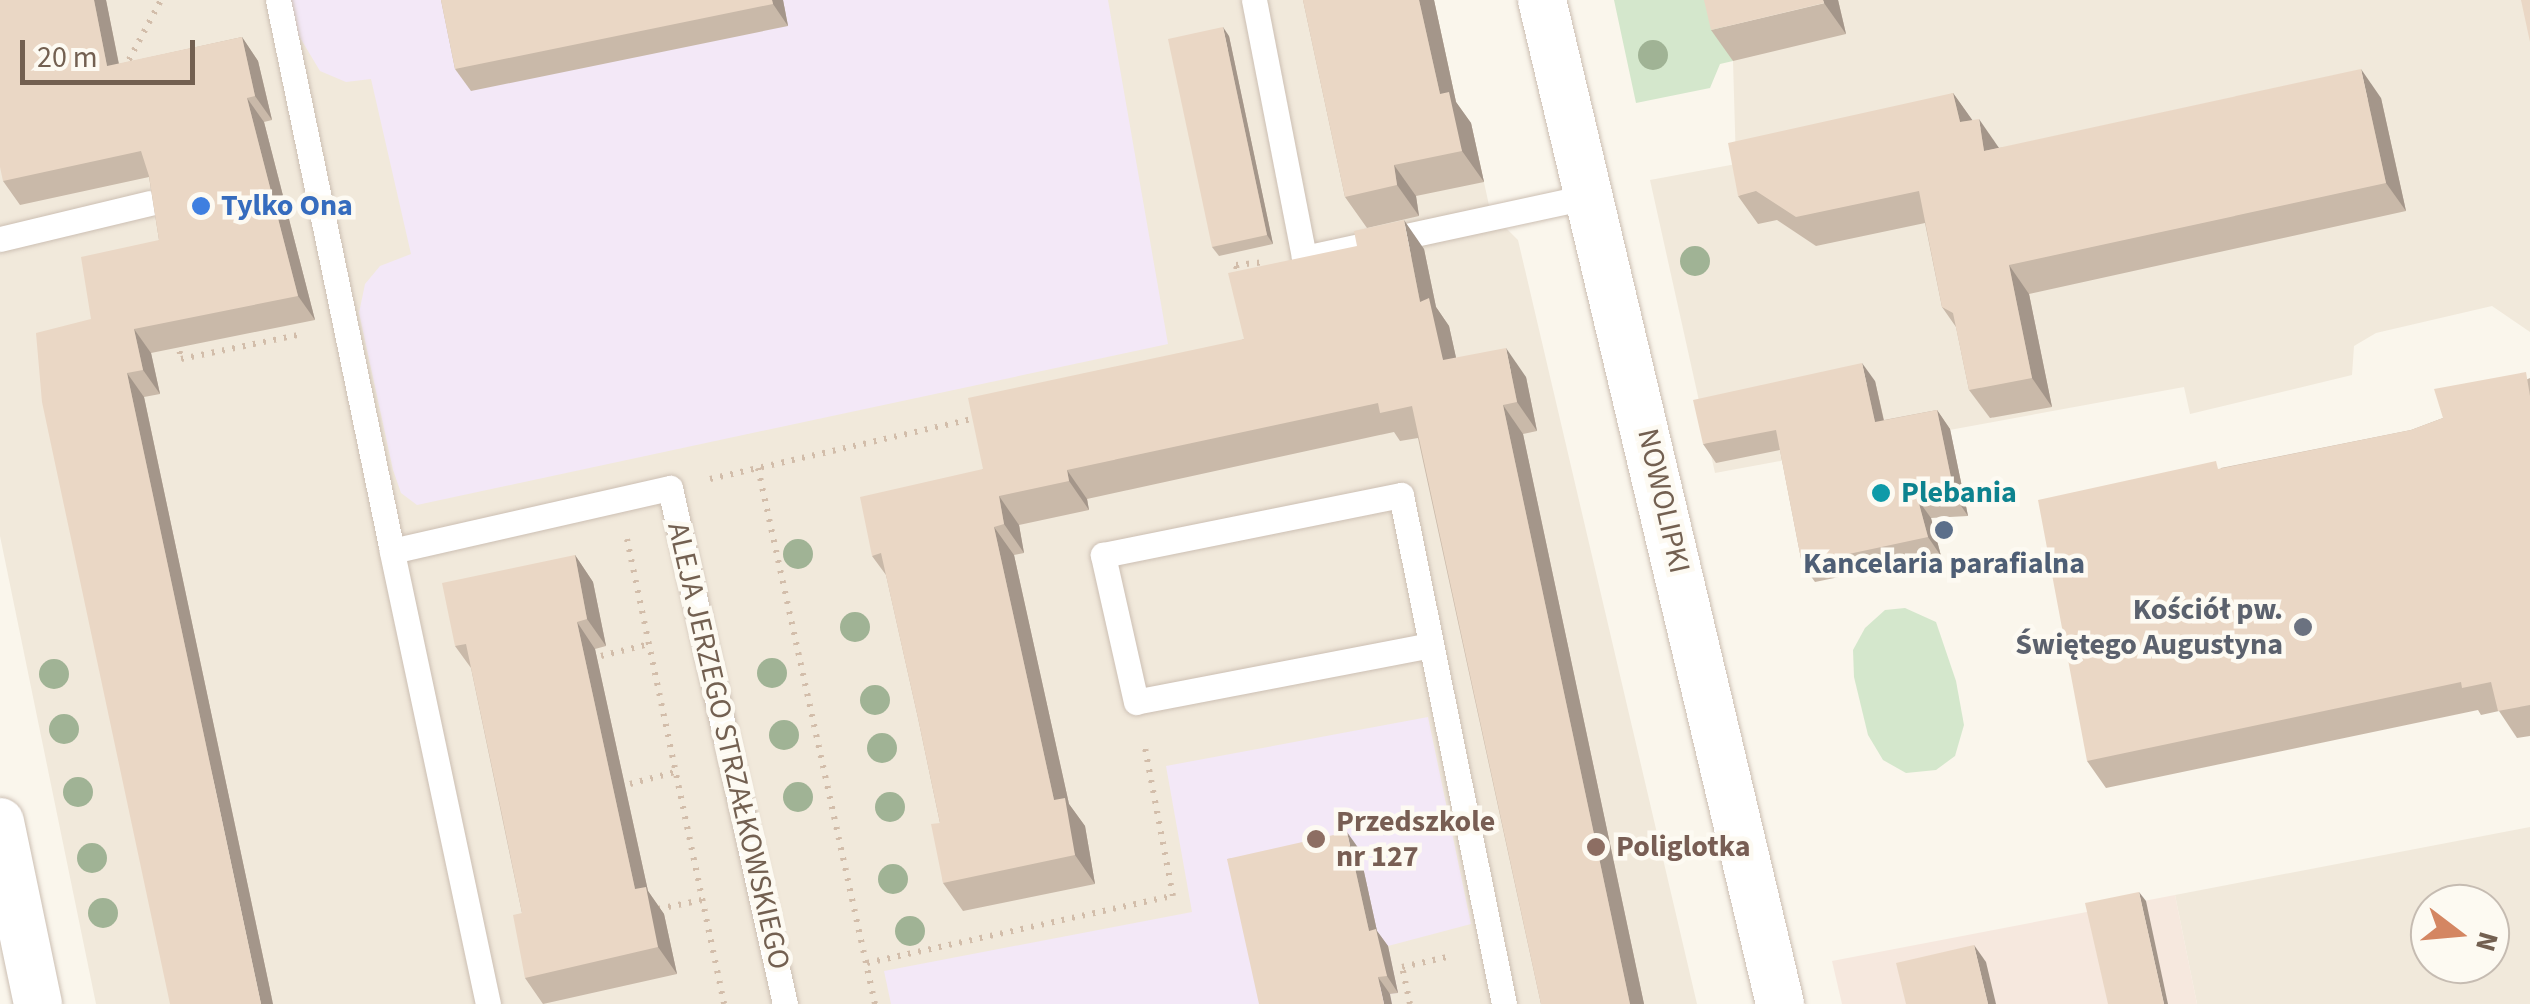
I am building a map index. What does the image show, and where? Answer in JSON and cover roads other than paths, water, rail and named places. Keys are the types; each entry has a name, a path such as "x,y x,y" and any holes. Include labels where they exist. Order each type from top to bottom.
{"street":[{"name":"NOWOLIPKI","path":"1542,0 1780,1004"},
{"path":"0,822 38,1004"}],"lane":[{"path":"278,0 343,326 488,1004"},
{"path":"1254,0 1304,258 1590,196"},
{"path":"0,239 150,202"},
{"name":"ALEJA JERZEGO STRZAŁKOWSKIEGO","path":"392,551 670,488 785,1004"},
{"path":"1431,645 1136,702 1102,555 1401,495 1504,1004"}],"place":[{"name":"Tylko Ona","path":"201,206"},
{"name":"Plebania","path":"1881,493"},
{"name":"Kancelaria parafialna","path":"1944,530"},
{"name":"Kościół pw. Świętego Augustyna","path":"2303,627"},
{"name":"Przedszkole nr 127","path":"1316,839"},
{"name":"Poliglotka","path":"1596,847"}]}
